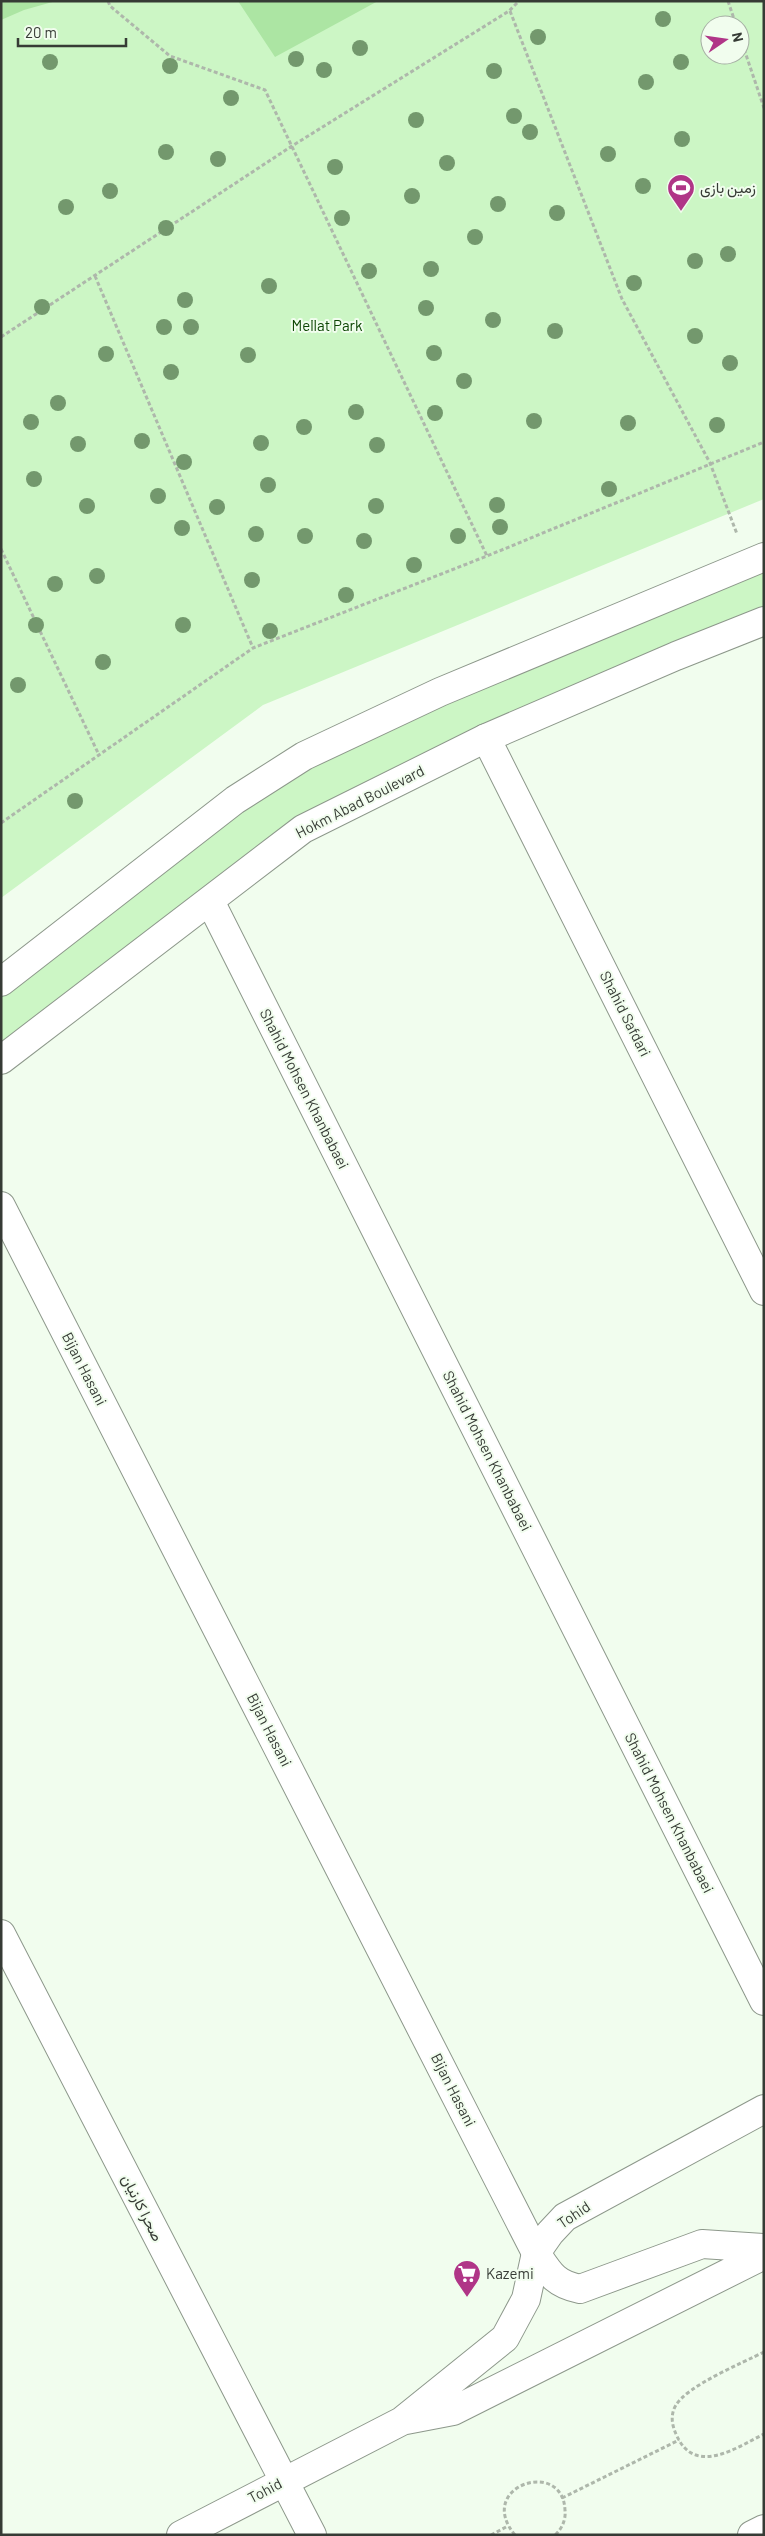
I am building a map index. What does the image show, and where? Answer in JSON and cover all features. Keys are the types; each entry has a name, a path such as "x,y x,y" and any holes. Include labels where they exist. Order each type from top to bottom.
{"street":[{"path":"1,982 235,800 304,756 440,692 764,557"},
{"name":"Hokm Abad Boulevard","path":"1,1060 303,828 486,738 676,656 764,621"},
{"name":"Shahid Safdari","path":"486,738 764,1290"},
{"name":"Shahid Mohsen Khanbabaei","path":"210,901 764,2000"},
{"name":"Bijan Hasani","path":"1,1206 536,2253 548,2272 562,2286 580,2289 702,2244 764,2248"},
{"name":"صحرا کارنیان","path":"1,1934 282,2481 312,2535"},
{"name":"Tohid","path":"181,2535 282,2481 402,2421 505,2338 526,2299 536,2253 550,2233 565,2217 764,2109"},
{"name":"Tohid","path":"402,2421 453,2411 764,2255"},
{"path":"752,2535 764,2529"}],"path":[{"path":"108,1 110,6 170,56 265,90 487,556"},
{"path":"1,337 292,146 510,11 519,1"},
{"path":"728,1 733,15"},
{"path":"510,11 622,299 710,463 739,537"},
{"path":"749,65 764,108"},
{"path":"95,276 253,648"},
{"path":"1,823 253,648 487,556 764,442"},
{"path":"1,549 99,755"},
{"path":"764,2352 691,2390 676,2406 672,2423 679,2440 688,2452 702,2458 727,2452 764,2434"},
{"path":"562,2498 679,2440"},
{"path":"515,2535 508,2526 505,2516 505,2505 509,2495 525,2483 546,2483 556,2489 562,2498 566,2516 563,2525 555,2535"},
{"path":"492,2535 508,2526"}],"green space":[{"name":"Mellat Park","path":"1,1 764,1 764,499 263,705 1,898"},
{"path":"764,557 764,621 303,829 1,1060 1,982 235,800"}],"shaded area":[{"path":"1,1 56,1 24,10 1,20"},
{"path":"238,1 378,1 275,57"}],"place":[{"name":"زمین بازی","path":"681,212"},
{"name":"Kazemi","path":"467,2298"}]}
